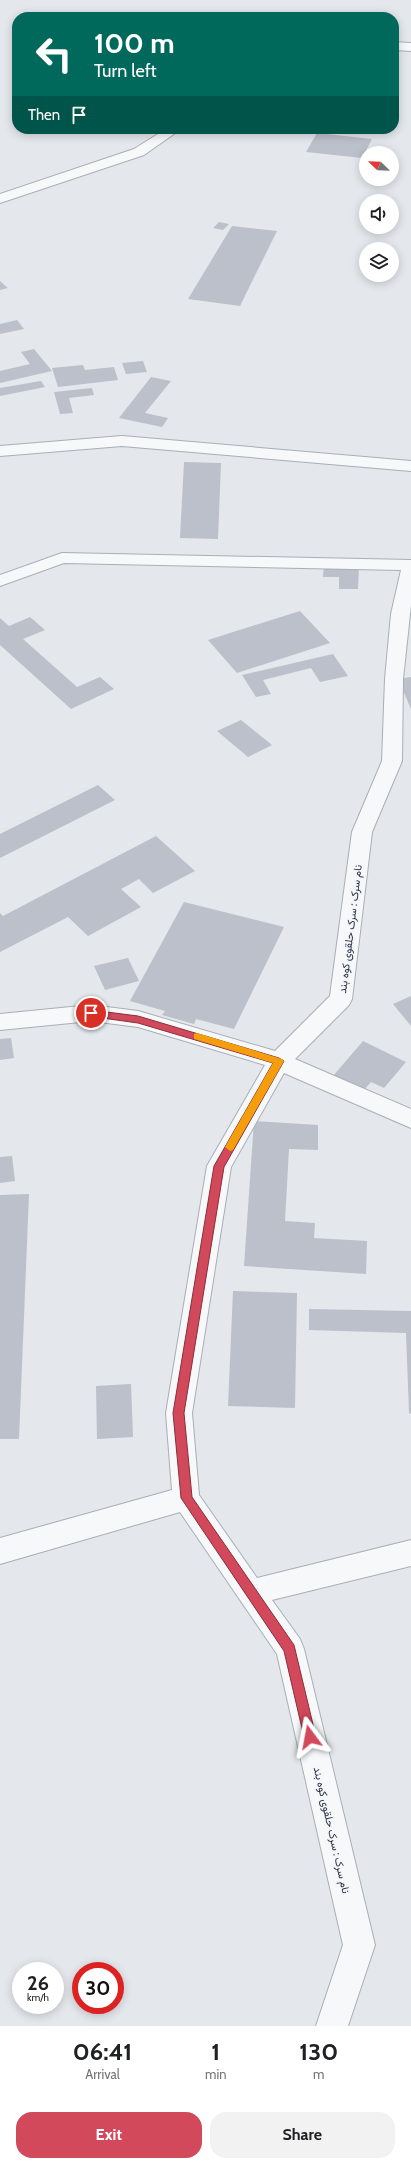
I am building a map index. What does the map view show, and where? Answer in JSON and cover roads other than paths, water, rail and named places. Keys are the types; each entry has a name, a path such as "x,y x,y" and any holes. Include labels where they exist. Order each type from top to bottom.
{"street":[{"path":"399,46 411,47"},
{"path":"0,199 139,152 167,134"},
{"path":"0,451 122,441 411,466"},
{"path":"0,581 62,558 411,565"},
{"name":"نام سرک : سرک حلقوی کوه بند","path":"332,2026 359,1945 290,1648 186,1498 179,1413 219,1166 279,1061 341,999 362,832 392,761 394,679 405,614 411,565"},
{"path":"0,1022 91,1013 138,1019 279,1061 411,1119"},
{"path":"0,1551 186,1498"},
{"path":"251,1592 411,1553"}]}
